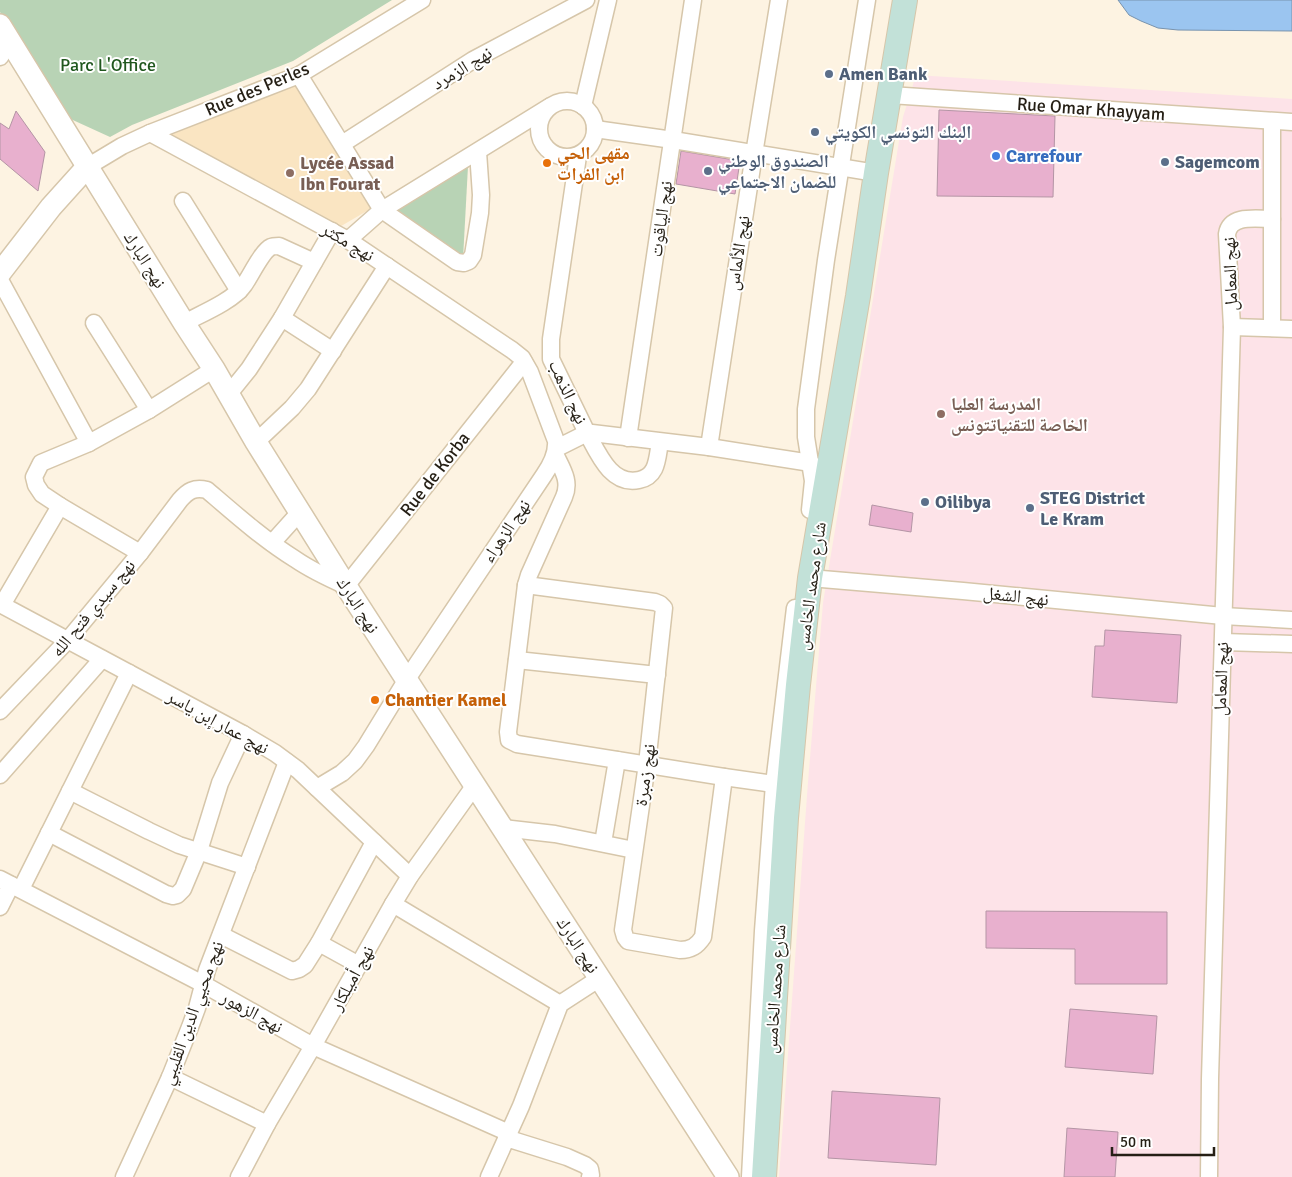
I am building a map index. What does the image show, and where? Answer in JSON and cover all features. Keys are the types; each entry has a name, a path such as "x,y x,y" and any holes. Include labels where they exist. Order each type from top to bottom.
{"main road":[{"name":"شارع محمد الخامس","path":"764,1177 786,818 810,578 858,296 876,173 905,0"}],"street":[{"name":"Rue des Perles","path":"87,167 122,146 150,133 299,75 422,0"},
{"path":"583,106 608,0"},
{"name":"نهج الياقوت","path":"628,438 693,0"},
{"name":"نهج الألماس","path":"709,447 779,0"},
{"path":"750,1177 763,931 774,784 790,642 813,494 811,463 806,437 806,409 817,322 867,0"},
{"name":"نهج الزمرد","path":"342,144 473,60 581,1"},
{"name":"نهج البارك","path":"3,41 87,167 214,369 256,442 346,586 728,1177"},
{"path":"299,75 382,210 457,262 464,263 469,261 473,255 481,195 478,152"},
{"name":"Rue Omar Khayyam","path":"890,95 1292,122"},
{"path":"348,240 382,210 478,152 549,107 556,103 570,101 583,106 592,117 595,129 594,138 585,152 578,156 561,158 547,150 538,136 540,120 549,107"},
{"path":"1272,122 1272,328"},
{"path":"595,129 876,173"},
{"name":"نهج مكثر","path":"150,133 348,240 512,350 522,358 527,367"},
{"name":"نهج الذهب","path":"578,156 551,339 551,359 587,433 709,447 811,463"},
{"path":"0,273 51,207 87,167"},
{"path":"183,201 240,291"},
{"name":"نهج المعامل","path":"1209,1177 1210,1080 1232,327 1226,237 1227,230 1236,221 1272,219"},
{"path":"228,395 282,318 332,231"},
{"path":"184,323 240,291 262,256 272,246 279,246 314,262"},
{"path":"256,442 292,408 308,389 387,266"},
{"path":"0,280 90,443"},
{"path":"282,318 333,351"},
{"path":"94,323 149,410"},
{"path":"1232,327 1292,329"},
{"name":"Rue de Korba","path":"346,586 527,367 551,359"},
{"path":"527,367 554,436 556,451 567,480 566,492 529,574 526,585 508,732 509,740 517,744 774,784"},
{"path":"140,553 42,494 36,485 34,477 41,464 90,443 149,410 214,369"},
{"path":"556,451 587,433 612,472 623,480 630,481 650,476 656,464 660,442"},
{"name":"نهج الزهراء","path":"317,788 342,773 355,761 366,746 407,680 544,475 556,451"},
{"name":"نهج سيدي فتح الله","path":"0,711 68,640 188,492 200,488 207,490 272,543"},
{"path":"1,604 60,506"},
{"path":"300,512 272,543 310,568 346,586"},
{"name":"نهج الشغل","path":"810,578 1223,616 1292,620"},
{"name":"نهج زمبرة","path":"526,585 655,602 662,606 664,611 647,764 623,930 625,937 630,942 687,950 694,947 704,937 724,777"},
{"name":"نهج عمار إبن ياسر","path":"1,604 262,744 287,762 317,788 410,876"},
{"path":"1222,642 1292,644"},
{"path":"0,775 102,659"},
{"path":"517,660 657,675"},
{"path":"0,907 11,884 49,833 129,673"},
{"path":"49,833 166,894 173,896 180,893 198,851 220,783 243,734"},
{"path":"603,843 617,760"},
{"name":"نهج محيي الدين القليبي","path":"124,1177 170,1077 197,1008 207,970 287,762"},
{"name":"نهج أميلكار","path":"239,1177 267,1124 393,904 410,876 476,785"},
{"path":"70,791 180,845 247,867"},
{"path":"503,828 555,834 634,850"},
{"path":"221,934 292,970 299,969 305,965 319,943 374,842"},
{"name":"نهج الزهور","path":"11,884 203,984 313,1046 507,1136 586,1165 591,1172 590,1177"},
{"path":"393,904 560,1004"},
{"path":"319,943 359,965"},
{"path":"489,1177 521,1106 560,1004 600,978"},
{"path":"170,1077 267,1124"}],"shaded area":[{"path":"916,75 1292,99 1292,1177 779,1177 823,603 903,117"},
{"name":"Lycée Assad Ibn Fourat","path":"293,80 372,208 336,229 162,137"}],"green space":[{"name":"Parc L'Office","path":"0,0 392,0 293,61 132,125 110,137 64,116 0,12"},
{"path":"468,166 463,259 393,211"}],"water":[{"path":"1118,0 1292,0 1292,31 1178,30 1158,28 1129,15"}],"building":[{"name":"Carrefour","path":"939,110 1055,116 1053,197 937,196"},
{"path":"16,111 45,152 38,191 0,159 0,123 9,129"},
{"name":"الصندوق الوطني للضمان الاجتماعي","path":"681,151 740,161 735,194 676,184"},
{"path":"872,505 913,513 911,532 869,525"},
{"path":"1105,630 1181,635 1177,703 1092,697 1095,646 1104,646"},
{"path":"986,911 1167,912 1167,984 1075,984 1075,949 986,948"},
{"path":"1070,1009 1157,1016 1153,1074 1065,1067"},
{"path":"832,1091 940,1098 936,1165 828,1158"},
{"path":"1067,1128 1118,1132 1115,1177 1064,1177"}],"place":[{"name":"Amen Bank","path":"829,74"},
{"name":"البنك التونسي الكويتي","path":"815,132"},
{"name":"Carrefour","path":"996,156"},
{"name":"Sagemcom","path":"1165,162"},
{"name":"مقهى الحي ابن الفرات","path":"547,163"},
{"name":"الصندوق الوطني للضمان الاجتماعي","path":"708,171"},
{"name":"Lycée Assad Ibn Fourat","path":"290,173"},
{"name":"المدرسة العليا الخاصة للتقنياتتونس","path":"941,414"},
{"name":"Oilibya","path":"925,502"},
{"name":"STEG District Le Kram","path":"1030,508"},
{"name":"Chantier Kamel","path":"375,700"}]}
